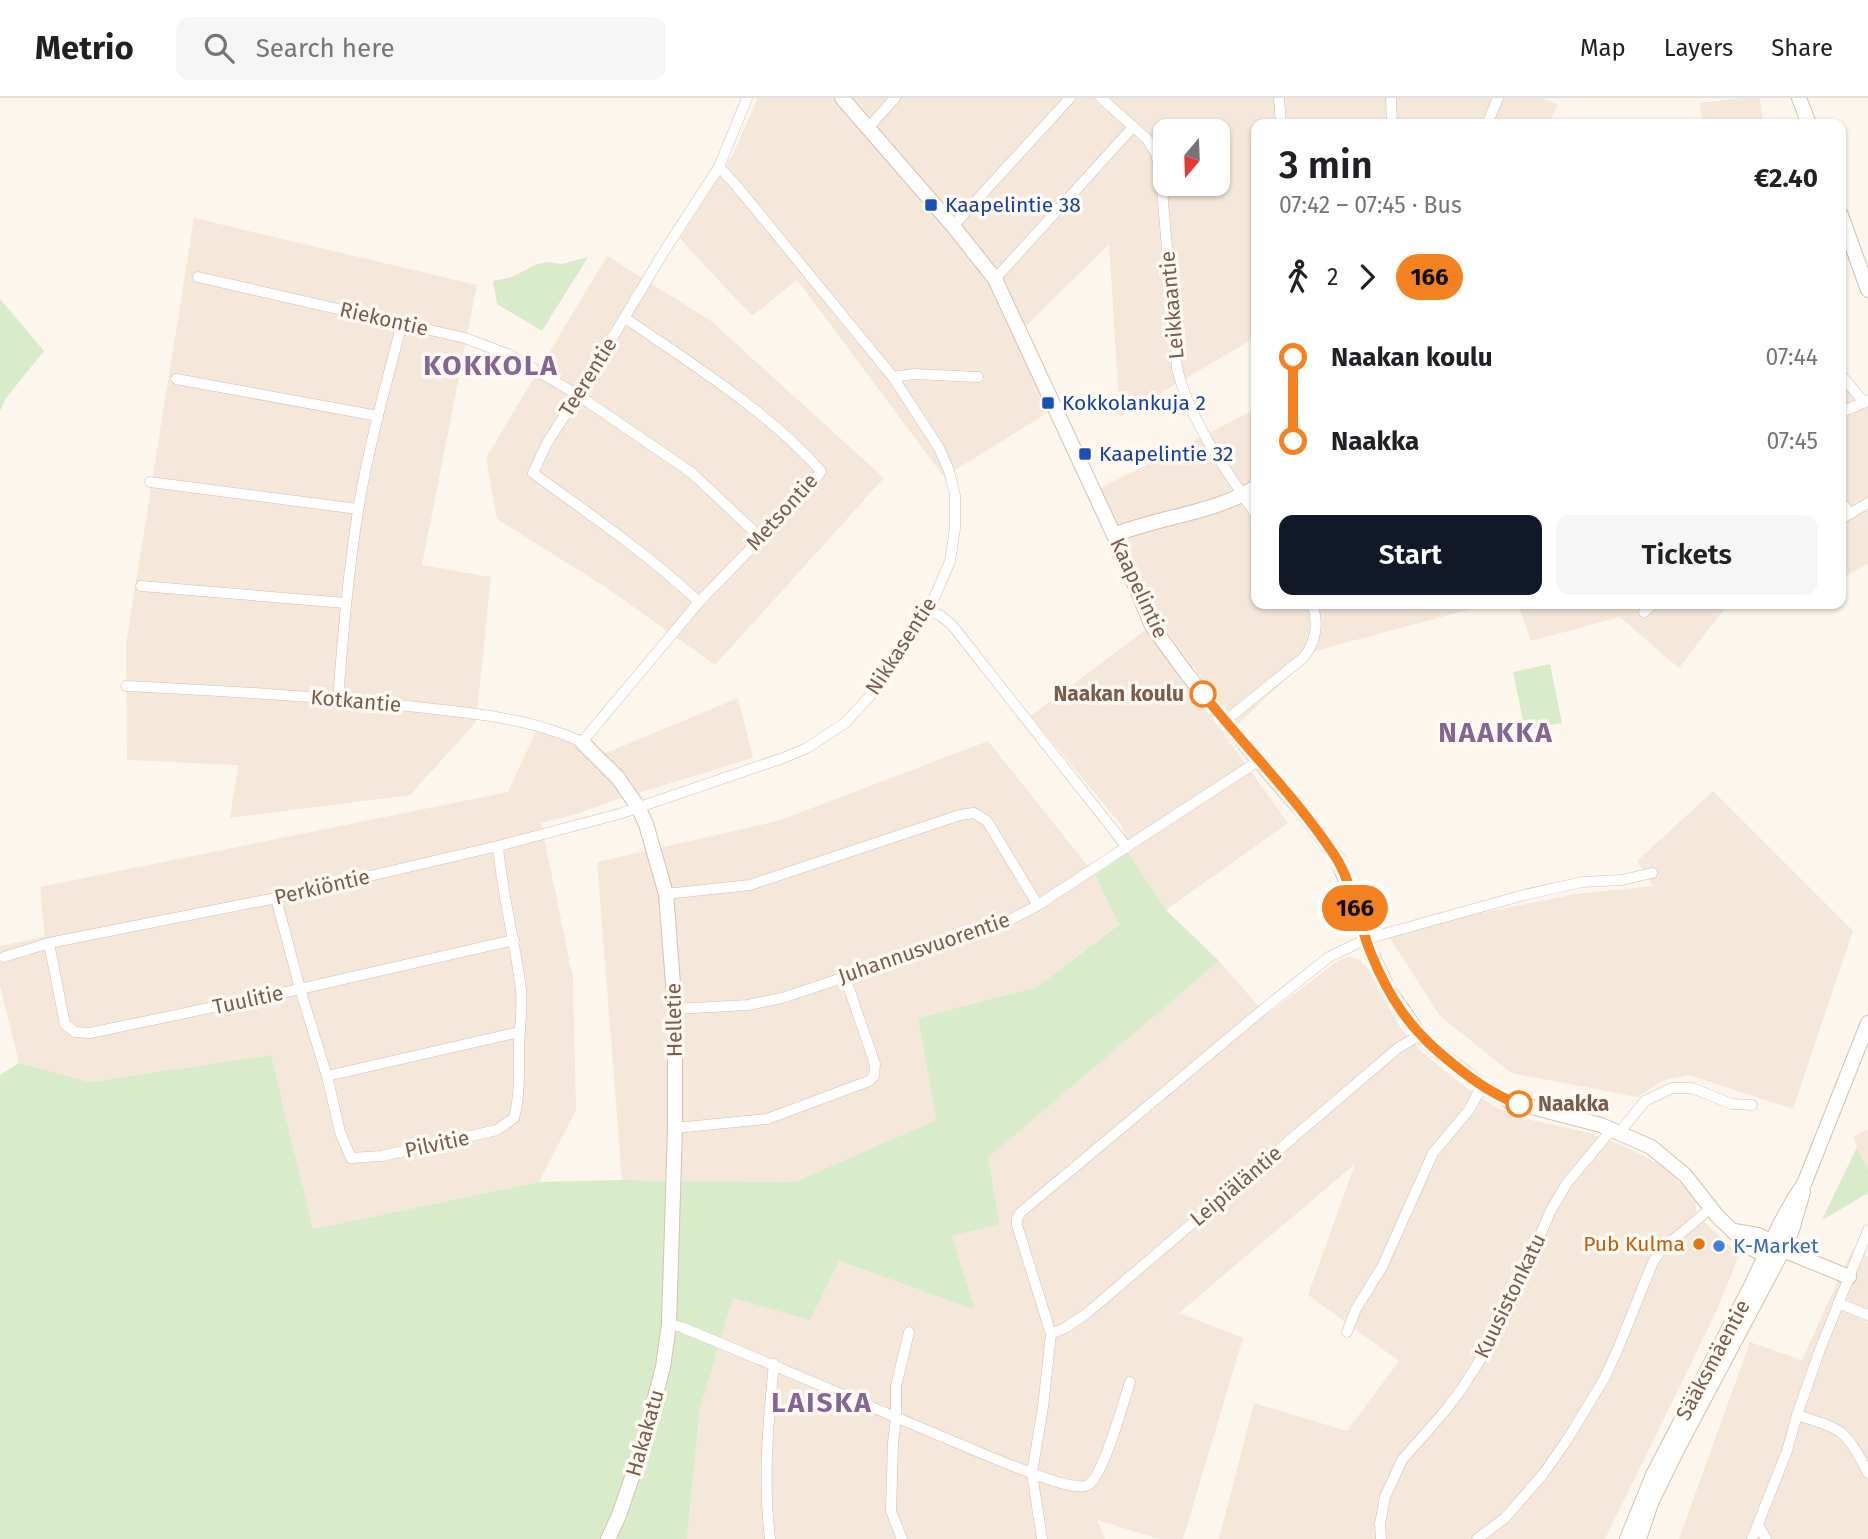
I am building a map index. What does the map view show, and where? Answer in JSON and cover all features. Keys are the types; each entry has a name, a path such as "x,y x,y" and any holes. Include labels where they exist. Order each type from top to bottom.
{"street":[{"name":"Teerentie","path":"699,602 642,552 533,473 547,443 719,167 747,98"},
{"name":"Kaapelintie","path":"842,98 953,226 995,279 1114,535 1157,635 1225,721 1306,816 1337,858 1366,939 1388,989 1420,1035 1436,1051 1482,1086 1509,1101 1616,1131 1651,1147 1685,1175 1718,1217 1751,1248 1773,1249 1849,1277"},
{"path":"868,128 895,98"},
{"path":"953,226 1070,98"},
{"name":"Leikkaantie","path":"1101,98 1147,139 1156,153 1161,177 1177,368 1183,391 1202,432 1251,507"},
{"path":"1279,98 1281,119"},
{"path":"1391,98 1392,119"},
{"path":"1490,119 1498,98"},
{"path":"1799,98 1806,119"},
{"path":"995,279 1133,127"},
{"name":"Nikkasentie","path":"638,807 783,758 807,748 845,723 870,696 929,610 950,561 956,529 955,495 950,471 939,448 893,377 719,167"},
{"path":"1846,229 1868,290"},
{"name":"Riekontie","path":"198,277 465,338 510,355 578,395 692,473 760,537"},
{"name":"Metsontie","path":"582,742 699,602 811,485 821,471 759,413 625,318"},
{"path":"338,698 345,603 358,509 402,323"},
{"path":"893,377 914,374 978,377"},
{"path":"176,379 378,416"},
{"path":"1846,380 1867,400 1846,410"},
{"path":"150,482 358,509"},
{"path":"1114,535 1220,505 1251,490"},
{"path":"1846,515 1868,503"},
{"path":"141,586 345,603"},
{"path":"1225,721 1303,658 1310,649 1316,632 1314,609"},
{"path":"1644,612 1647,609"},
{"path":"929,610 952,625 1126,846"},
{"name":"Kotkantie","path":"126,686 338,698 453,711 526,723 562,732 582,742"},
{"name":"Helletie","path":"582,742 611,771 638,807 646,824 666,894 675,1009 675,1128 669,1324"},
{"name":"Juhannusvuorentie","path":"675,1009 748,1005 782,998 999,926 1038,905 1258,761"},
{"name":"Perkiöntie","path":"4,957 49,943 276,898 498,846 638,807"},
{"path":"666,894 750,886 960,815 974,813 987,821 1038,905"},
{"name":"Pilvitie","path":"276,898 327,1076 340,1132 351,1158 382,1156 497,1130 514,1118 518,1104 521,993 498,846"},
{"path":"1042,1539 1032,1473 1044,1407 1051,1334 1017,1225 1020,1213 1329,957 1366,939 1524,895 1582,882 1622,880 1652,873"},
{"name":"Tuulitie","path":"49,943 65,1024 75,1032 89,1033 300,989 514,940"},
{"path":"675,1128 767,1119 869,1081 874,1076 875,1064 845,976"},
{"name":"Sääksmäentie","path":"1627,1539 1653,1475 1751,1286 1773,1249 1792,1230 1804,1184 1868,1023"},
{"path":"327,1076 519,1032"},
{"name":"Leipiäläntie","path":"1051,1334 1086,1314 1398,1048 1420,1035"},
{"path":"1347,1332 1356,1310 1382,1268 1433,1153 1469,1110 1482,1086"},
{"name":"Kuusistonkatu","path":"1381,1539 1380,1524 1385,1496 1402,1460 1445,1411 1487,1349 1506,1316 1550,1212 1567,1183 1646,1101 1672,1088 1692,1088 1732,1104 1752,1105"},
{"path":"1477,1539 1505,1518 1544,1473 1604,1379 1653,1262 1661,1250 1711,1208"},
{"path":"1752,1539 1787,1451 1797,1415 1838,1303 1868,1230"},
{"name":"Sääksmäentie","path":"1639,1539 1651,1503 1773,1249"},
{"path":"1838,1303 1868,1315"},
{"path":"669,1324 774,1364 896,1418 1032,1473 1078,1486 1088,1486 1096,1479 1130,1382"},
{"name":"Hakakatu","path":"608,1539 639,1457 663,1367 669,1324"},
{"path":"902,1539 891,1511 893,1443 896,1386 909,1332"},
{"path":"770,1539 768,1423 774,1364"},
{"path":"1797,1415 1832,1426 1843,1433 1853,1444 1868,1474"},
{"path":"1758,1525 1766,1539"}],"shaded area":[{"path":"758,98 1543,98 1558,105 1551,119 1251,119 1251,340 1120,417 1109,244 1022,330 1060,405 944,477 797,280 752,316 680,239 733,154"},
{"path":"1760,98 1762,119 1702,119 1700,103"},
{"path":"194,218 477,285 422,565 491,577 476,722 410,795 230,818 238,765 127,760 126,644"},
{"path":"607,256 711,321 884,478 715,665 607,588 497,519 486,458"},
{"path":"1846,387 1860,405 1865,403 1868,406 1868,563 1846,576"},
{"path":"1251,412 1251,609 1471,609 1315,651 1237,725 1153,613 1099,489"},
{"path":"1520,609 1724,609 1679,668 1620,617 1531,641"},
{"path":"1148,628 1288,823 1166,910 1128,852 1122,826 1031,716"},
{"path":"738,698 753,758 541,823 573,978 576,1110 539,1182 313,1229 271,1055 90,1082 19,1063 0,986 0,946 45,937 40,887 508,792 537,729 579,745 594,758"},
{"path":"988,741 1095,875 1119,923 1037,987 918,1018 936,1120 795,1182 622,1180 597,862 778,821"},
{"path":"1713,791 1853,931 1793,1109 1689,1075 1664,1080 1638,1097 1511,1073 1440,1016 1386,932 1576,894 1653,886 1637,861"},
{"path":"1348,957 1359,959 1368,968 1400,1027 1422,1052 1460,1083 1495,1107 1522,1118 1586,1132 1625,1146 1666,1168 1696,1200 1696,1214 1739,1255 1717,1310 1605,1539 1219,1539 1254,1403 1347,1431 1399,1361 1308,1295 1355,1164 1179,1313 1243,1338 1183,1539 1159,1539 1097,1520 1105,1539 687,1539 700,1409 733,1298 838,1261 975,1310 952,1236 1000,1224 988,1158 1219,961 1266,1015 1339,960"},
{"path":"1868,1129 1868,1171 1853,1137"},
{"path":"1852,1250 1868,1256 1868,1539 1679,1539 1750,1342 1802,1360"}],"green space":[{"path":"588,257 542,331 497,304 493,281 512,277 537,264 562,264"},
{"path":"0,299 44,351 6,398 0,411"},
{"path":"1550,664 1562,723 1525,730 1513,672"},
{"path":"1128,852 1166,910 1219,961 988,1158 1000,1224 952,1236 975,1310 839,1261 810,1320 733,1298 700,1409 687,1539 0,1539 0,1075 19,1063 90,1082 271,1055 313,1229 539,1182 795,1182 936,1120 918,1018 1037,987 1119,924 1095,875"},
{"path":"1857,1147 1868,1171 1868,1193 1822,1220"}],"bus line":[{"name":"166","path":"1203,694 1306,816 1337,858 1370,951 1388,989 1420,1035 1436,1051 1482,1086 1519,1104"}],"place":[{"name":"Kaapelintie 38","path":"931,205"},
{"name":"Kokkolankuja 2","path":"1048,403"},
{"name":"Kaapelintie 32","path":"1085,454"},
{"name":"Naakan koulu","path":"1203,694"},
{"name":"Naakka","path":"1519,1104"},
{"name":"Pub Kulma","path":"1699,1244"},
{"name":"K-Market","path":"1719,1246"}],"district":[{"name":"KOKKOLA","path":"491,365"},
{"name":"NAAKKA","path":"1496,732"},
{"name":"LAISKA","path":"822,1402"}]}
